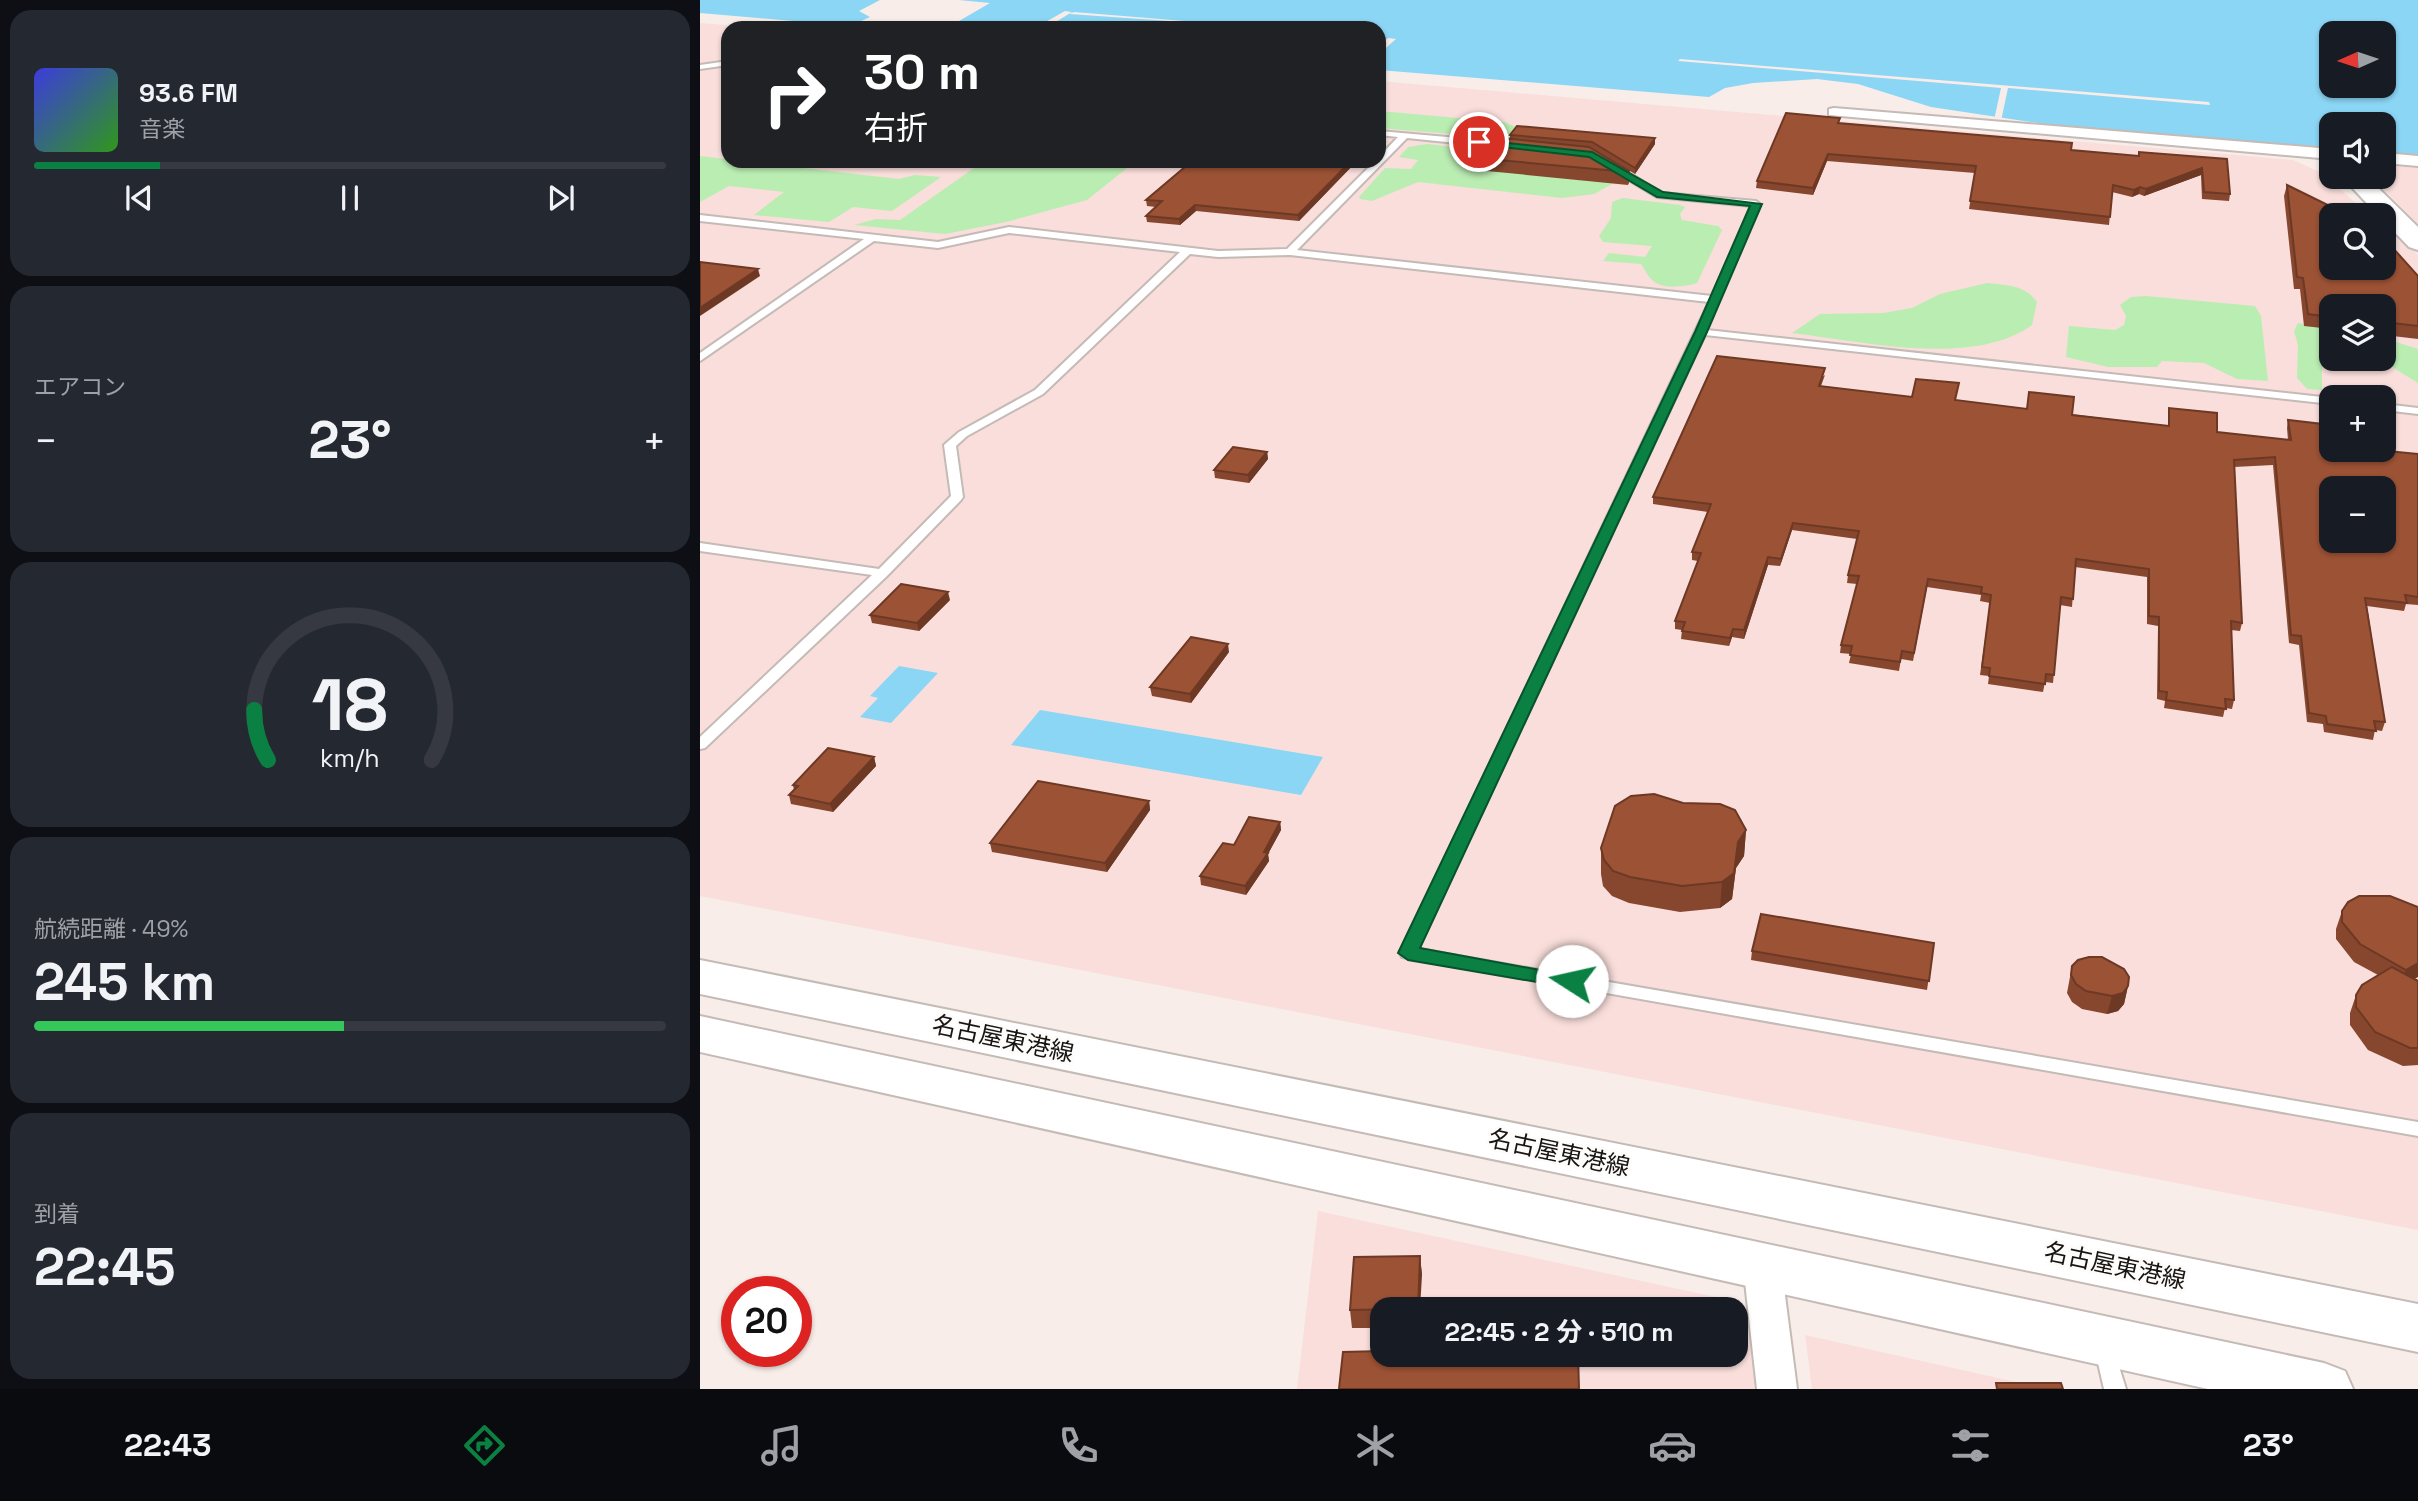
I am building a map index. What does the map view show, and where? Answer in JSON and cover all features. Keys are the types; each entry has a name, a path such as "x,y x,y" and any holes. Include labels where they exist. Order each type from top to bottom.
{"main road":[{"path":"2366,189 2418,242"},
{"name":"名古屋東港線","path":"700,977 2418,1328"},
{"path":"700,1034 1762,1264 2109,1365 2324,1389"}],"street":[{"path":"1835,112 2319,153"},
{"path":"2396,159 2418,161"},
{"path":"1762,1264 1777,1389"}],"lane":[{"path":"700,67 721,64"},
{"path":"1386,134 1525,147"},
{"path":"1386,154 1404,136"},
{"path":"1603,161 1660,195 1756,204 1701,332 1408,953 2418,1129"},
{"path":"1290,252 1373,168"},
{"path":"700,218 938,245 1009,230 1218,254 1290,252 1713,299"},
{"path":"700,358 873,237"},
{"path":"700,745 882,573 957,498 950,446 963,434 1039,392 1187,251"},
{"path":"1701,332 2319,400"},
{"path":"2396,408 2418,411"},
{"path":"700,547 882,573"}],"shaded area":[{"path":"700,23 721,25 721,168 1386,168 1386,82 2293,160 2319,172 2319,189 2340,189 2356,203 2319,203 2319,280 2396,280 2396,232 2418,255 2418,1230 700,896"},
{"path":"2396,166 2418,168 2418,224 2384,189 2396,189"},
{"path":"1318,1211 1716,1297 1370,1297 1370,1367 1748,1367 1748,1319 1756,1389 1297,1389"},
{"path":"1805,1335 2047,1389 1812,1389"}],"green space":[{"path":"1386,112 1504,122 1516,127 1507,137 1386,129"},
{"path":"1427,144 1559,158 1614,183 1594,194 1562,198 1418,182 1372,201 1360,199 1385,168 1411,169 1418,160 1399,157 1408,147"},
{"path":"700,156 721,158 721,168 804,168 899,179 915,175 941,177 892,211 853,207 829,222 754,215 784,192 729,186 700,202"},
{"path":"974,168 1127,168 1087,200 1006,222 945,234 854,225 876,219 900,220"},
{"path":"1623,198 1680,205 1685,207 1680,214 1682,220 1718,226 1722,230 1697,283 1661,285 1651,279 1641,264 1603,261 1609,253 1645,257 1652,246 1603,242 1599,236 1611,218 1612,202"},
{"path":"1987,283 2015,287 2032,296 2037,302 2032,325 2008,338 1979,346 1948,349 1882,345 1792,333 1820,314 1883,313 1912,308 1940,294"},
{"path":"2131,297 2255,306 2261,316 2268,381 2237,379 2204,363 2162,361 2157,367 2108,367 2066,357 2069,326 2115,330 2124,325 2126,316 2120,305"},
{"path":"2298,323 2319,327 2319,371 2322,371 2322,385 2319,385 2319,390 2307,389 2297,378 2298,345 2294,331"},
{"path":"2396,342 2418,349 2418,383 2396,369"}],"water":[{"path":"700,0 880,0 859,11 870,17 861,21 792,21 700,13"},
{"path":"959,0 2418,0 2418,156 2396,154 2396,112 2319,112 2319,148 2058,126 1931,107 1858,84 1817,79 1753,83 1725,88 1709,97 1386,71 1386,48 1396,39 1386,40 1386,21 1057,21 1072,12 1065,11 1047,21 959,21 990,3"},
{"path":"899,666 938,673 891,723 860,717 878,698 870,696"},
{"path":"1040,710 1323,757 1301,795 1011,745"}],"pier":[{"path":"1074,12 1185,21 1170,21 1069,14"},
{"path":"1680,59 2209,102 2210,105 2008,88 2001,121 1994,120 2001,88 1678,61"}],"building":[{"path":"1786,113 1840,118 1838,123 2072,143 2071,150 2227,159 2230,194 2204,192 2202,168 2146,189 2140,187 2134,190 2113,185 2110,217 1970,201 1976,166 1828,154 1813,188 1757,181"},
{"path":"1517,126 1655,138 1635,168 1592,142 1510,135"},
{"path":"1503,138 1589,147 1629,171 1487,159"},
{"path":"1184,168 1344,168 1298,215 1195,205 1179,219 1146,216 1162,201 1146,200"},
{"path":"2287,185 2324,203 2319,203 2319,280 2396,280 2396,251 2418,276 2418,326 2396,323 2396,294 2319,294 2319,315 2308,314 2303,278 2297,277"},
{"path":"700,262 758,269 700,308"},
{"path":"1717,356 1825,368 1819,386 1912,397 1916,379 1959,383 1955,400 2027,409 2029,392 2074,397 2072,415 2169,426 2169,408 2217,413 2217,432 2291,440 2288,420 2319,424 2319,462 2396,462 2396,452 2418,454 2418,597 2405,595 2407,603 2365,598 2385,722 2374,721 2376,731 2327,724 2326,716 2309,713 2301,636 2291,635 2275,457 2234,460 2242,623 2231,621 2234,700 2225,699 2226,709 2166,700 2167,692 2159,691 2159,617 2149,616 2149,569 2076,559 2073,599 2061,597 2054,675 2046,674 2045,684 1989,676 1990,668 1982,667 1991,595 1981,593 1982,587 1928,579 1914,653 1902,651 1900,662 1850,655 1852,646 1841,645 1859,576 1848,575 1859,531 1793,523 1781,559 1768,557 1744,630 1733,629 1730,638 1682,631 1685,622 1675,621 1701,553 1692,552 1711,504 1653,497"},
{"path":"1233,447 1267,452 1248,475 1214,470"},
{"path":"901,584 948,592 917,623 870,615"},
{"path":"1191,637 1228,644 1190,694 1150,687"},
{"path":"828,748 874,757 830,804 789,795 798,786 793,785"},
{"path":"1038,781 1149,801 1105,863 990,843"},
{"path":"1654,794 1683,803 1720,804 1735,810 1746,830 1738,842 1734,873 1722,882 1682,886 1630,877 1613,871 1604,860 1601,848 1615,806 1631,796"},
{"path":"1249,817 1280,822 1264,852 1268,853 1245,886 1200,876 1223,843 1234,845"},
{"path":"2359,896 2390,896 2418,907 2418,963 2406,970 2360,944 2342,922 2342,911 2348,902"},
{"path":"1761,914 1934,943 1929,981 1752,951"},
{"path":"2102,957 2124,969 2129,977 2128,986 2123,993 2112,996 2086,991 2076,984 2071,975 2072,966 2078,960"},
{"path":"2392,967 2418,981 2418,1048 2410,1048 2375,1032 2356,1007 2356,995 2362,985"},
{"path":"1420,1256 1418,1297 1370,1297 1370,1310 1350,1310 1354,1257"},
{"path":"1370,1351 1370,1367 1578,1367 1579,1389 1339,1389 1343,1352"},
{"path":"1996,1383 2061,1383 2063,1389 1997,1389"}],"route":[{"path":"1479,142 1592,155 1660,195 1756,204 1701,332 1408,953 1572,981"}]}
